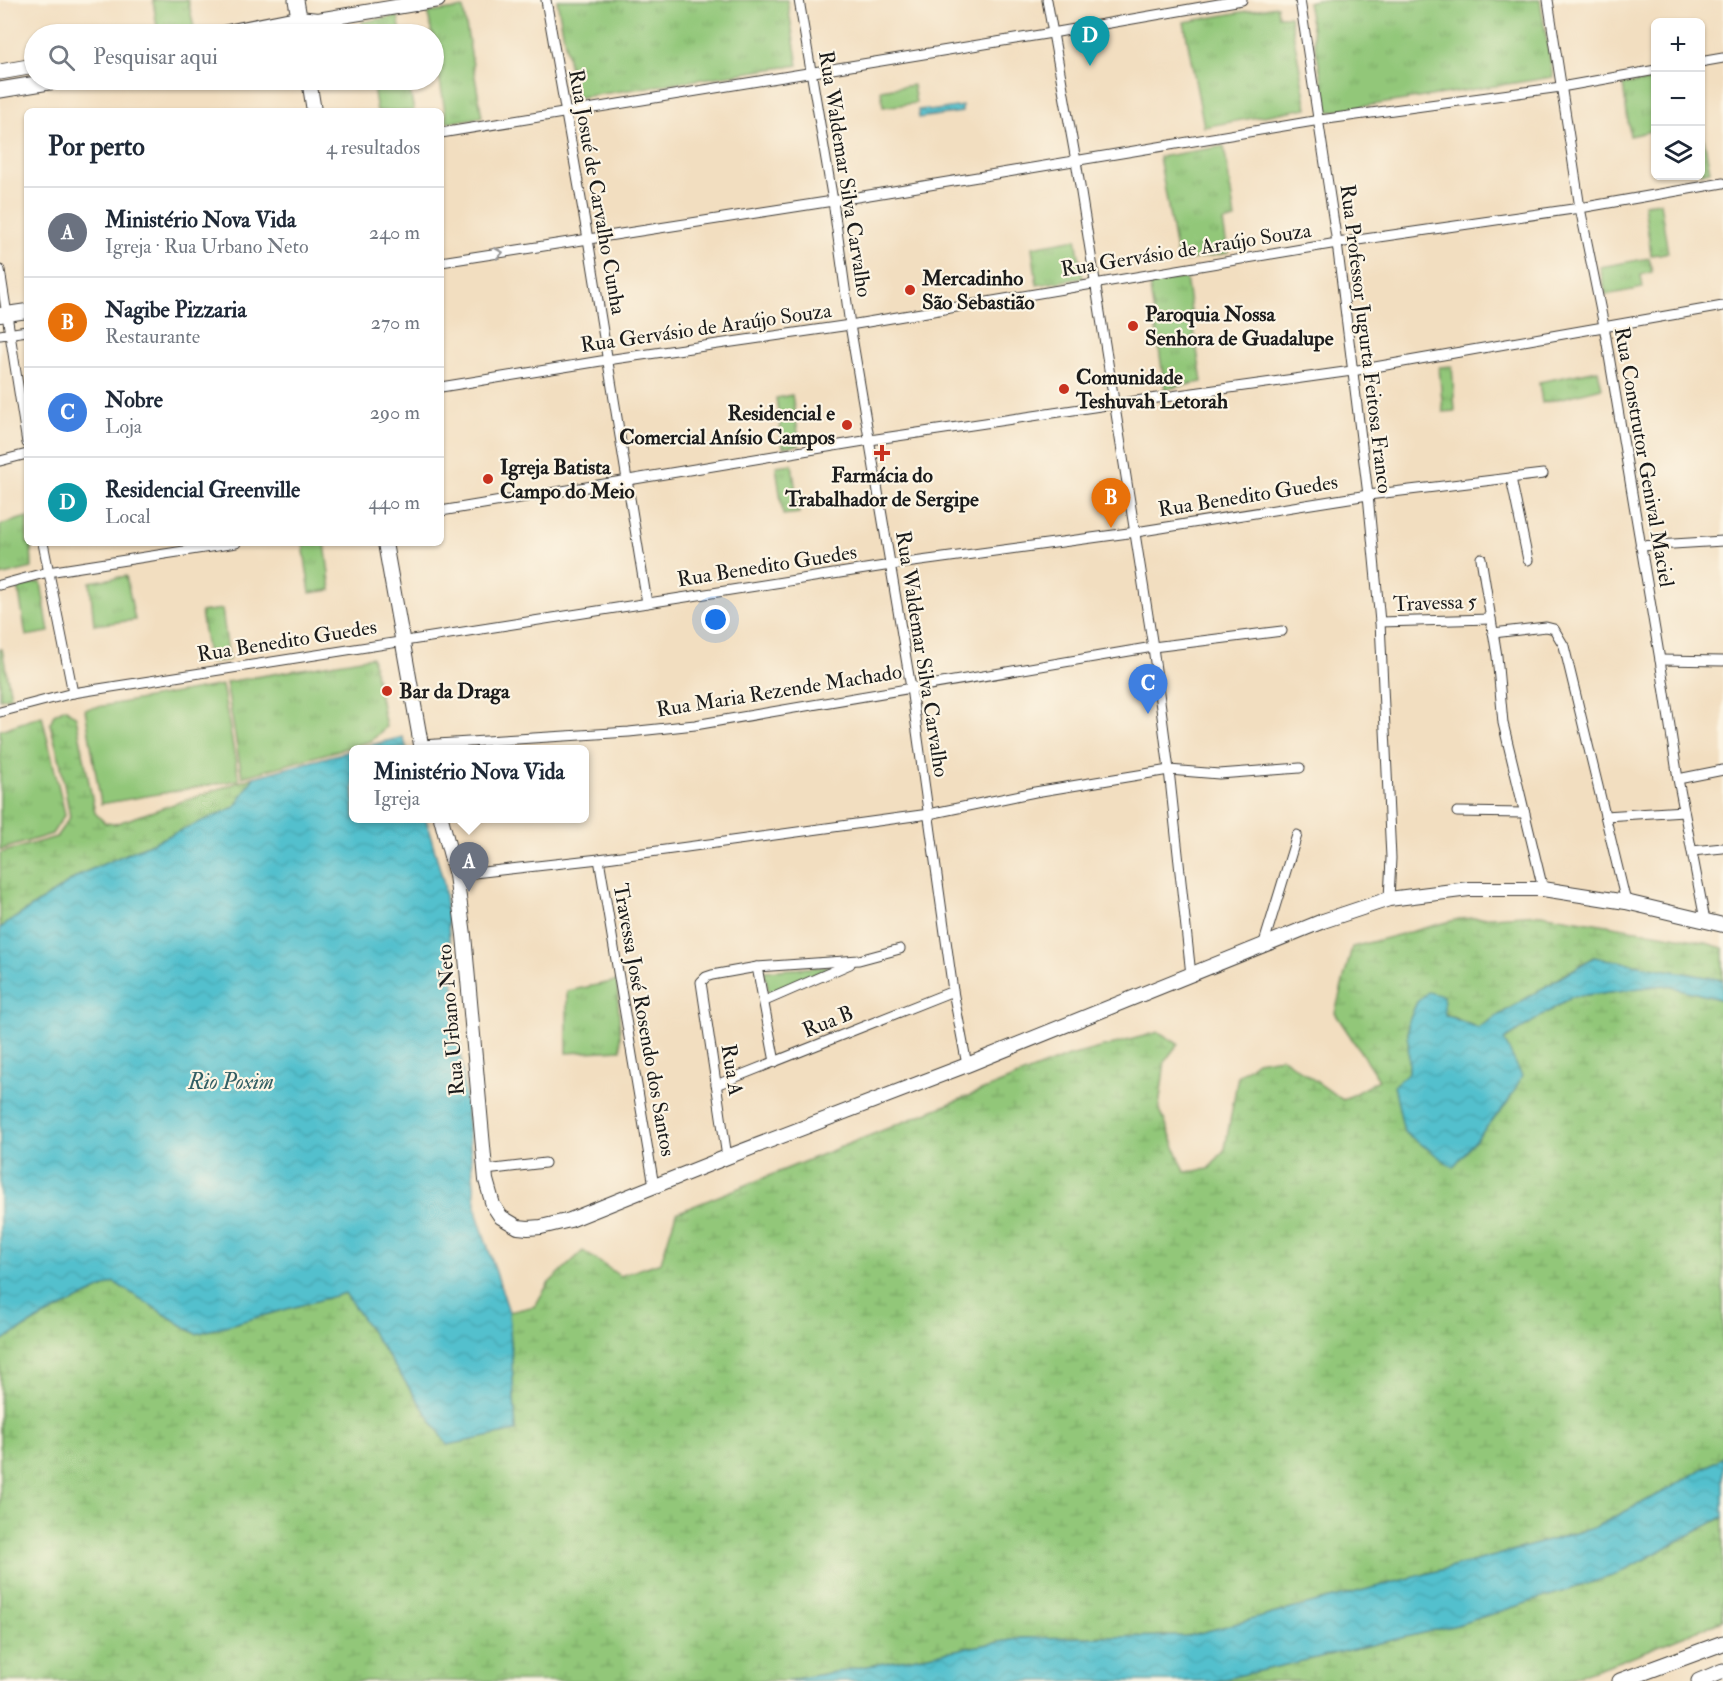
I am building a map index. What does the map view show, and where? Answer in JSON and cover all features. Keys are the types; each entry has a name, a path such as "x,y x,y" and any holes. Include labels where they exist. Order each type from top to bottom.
{"main road":[{"path":"296,0 300,24"},
{"path":"0,72 24,68"},
{"path":"0,90 24,86"},
{"path":"1620,1681 1723,1643"},
{"path":"1643,1681 1682,1659"},
{"path":"1699,1681 1723,1671"}],"street":[{"path":"308,24 318,20 438,0"},
{"name":"Rua Josué de Carvalho Cunha","path":"546,0 588,239 647,603"},
{"name":"Rua Waldemar Silva Carvalho","path":"799,0 833,201 850,325 911,688 953,991 967,1065"},
{"path":"1047,0 1076,162 1153,647 1191,975"},
{"path":"444,133 1242,0"},
{"name":"Rua Professor Jugurta Feitosa Franco","path":"1300,0 1337,243 1368,495 1380,622 1388,762 1391,858 1389,899"},
{"name":"Rua Construtor Genival Maciel","path":"1548,0 1580,208 1604,326 1678,779 1705,920"},
{"path":"1705,61 1723,58"},
{"path":"444,262 1076,162 1320,120 1561,87 1651,71"},
{"path":"311,90 314,108"},
{"name":"Rua Gervásio de Araújo Souza","path":"444,387 850,325 1095,282 1337,243 1580,208 1723,183"},
{"path":"0,270 5,334 24,428"},
{"path":"444,511 870,440 1352,371 1723,306"},
{"path":"3,315 24,312"},
{"path":"5,334 24,331"},
{"path":"0,460 24,455"},
{"name":"Rua Benedito Guedes","path":"0,712 72,693 891,565 1136,532 1368,495 1543,474"},
{"path":"1511,478 1528,561"},
{"path":"1640,546 1723,541"},
{"path":"44,546 72,693"},
{"path":"0,585 48,572 217,546"},
{"path":"386,546 421,745"},
{"path":"1481,558 1493,633 1503,723 1542,889"},
{"name":"Travessa 5","path":"1380,622 1491,619"},
{"path":"1493,633 1554,628 1564,646 1626,902"},
{"name":"Rua Maria Rezende Machado","path":"449,745 694,725 1153,647 1282,631"},
{"path":"1660,660 1723,661"},
{"path":"456,875 598,859 929,813 1035,792 1169,770 1219,774 1300,768"},
{"path":"1678,779 1723,770"},
{"path":"1605,816 1684,811"},
{"path":"1457,812 1525,813"},
{"name":"Rua Urbano Neto","path":"442,823 456,875 465,935 486,1170 493,1205 501,1217 518,1227 541,1227 570,1220 654,1186"},
{"path":"1263,946 1297,835"},
{"path":"1692,851 1723,848"},
{"name":"Travessa José Rosendo dos Santos","path":"598,859 654,1186"},
{"path":"654,1186 967,1065 1323,921 1389,899 1469,889 1542,889 1626,902 1723,925"},
{"path":"765,1001 859,960 900,949"},
{"path":"775,1062 758,967 859,960"},
{"name":"Rua A","path":"727,1157 701,982 706,977 758,967"},
{"name":"Rua B","path":"716,1085 953,991"},
{"path":"486,1170 545,1162"}],"green space":[{"path":"153,0 188,0 193,24 157,24"},
{"path":"557,0 787,0 798,65 575,98"},
{"path":"1317,0 1540,0 1553,77 1328,112 1307,2"},
{"path":"1277,6 1278,16 1290,16 1307,108 1204,127 1184,22"},
{"path":"463,8 482,117 447,123 442,90 444,90 444,24 430,24 428,13"},
{"path":"398,16 399,24 362,24 362,22"},
{"path":"1651,81 1651,131 1630,136 1623,85"},
{"path":"913,85 916,103 883,107 881,90"},
{"path":"374,90 410,90 413,108 377,108"},
{"path":"1705,145 1710,171 1705,172"},
{"path":"1224,146 1235,219 1223,222 1228,253 1178,262 1159,157"},
{"path":"1660,202 1668,253 1651,255 1644,204"},
{"path":"1076,239 1083,278 1037,285 1032,247"},
{"path":"1649,258 1652,272 1641,275 1643,288 1606,295 1600,267"},
{"path":"1186,278 1202,382 1165,389 1149,282"},
{"path":"1452,366 1455,411 1443,412 1439,367"},
{"path":"1598,370 1602,388 1542,403 1539,382"},
{"path":"792,395 800,445 783,447 776,398"},
{"path":"792,464 799,513 783,515 776,466"},
{"path":"24,518 24,546 31,546 32,568 0,576 0,525"},
{"path":"303,546 325,546 331,590 310,593"},
{"path":"126,576 135,620 94,625 90,582"},
{"path":"41,582 49,632 26,636 18,586"},
{"path":"222,609 229,660 209,662 201,612"},
{"path":"0,649 2,649 11,697 0,699"},
{"path":"372,657 386,727 371,741 349,745 349,747 242,777 226,682"},
{"path":"222,685 239,780 101,804 85,709"},
{"path":"65,708 76,717 95,813 105,823 115,824 254,777 235,807 83,873 0,928 0,853 56,837 70,817 60,761 50,724 54,714"},
{"path":"42,716 65,814 52,834 0,850 0,730"},
{"path":"1541,914 1696,940 1723,948 1723,980 1593,957 1478,1028 1417,1002 1408,1022 1409,1072 1453,1167 1477,1138 1504,1040 1571,997 1664,985 1723,1000 1723,1457 1663,1492 1593,1528 1188,1636 1022,1638 785,1681 0,1681 0,1342 41,1318 114,1282 196,1334 345,1293 448,1445 516,1431 509,1312 535,1306 548,1284 583,1251 620,1276 661,1262 676,1213 1066,1057 1159,1032 1178,1044 1165,1061 1159,1107 1185,1172 1209,1169 1225,1149 1238,1076 1257,1061 1281,1057 1343,1100 1379,1080 1335,1013 1352,947 1459,919"},
{"path":"834,966 769,994 764,971"},
{"path":"617,981 621,1050 567,1053 567,991"},
{"path":"1723,1517 1723,1620 1563,1681 1216,1681 1457,1625 1615,1575"}],"water":[{"path":"962,106 962,112 919,118 918,110 928,109 929,111"},
{"path":"403,737 406,745 371,745"},
{"name":"Rio Poxim","path":"349,751 349,823 427,823 444,884 477,1214 509,1312 516,1431 448,1445 345,1293 196,1334 114,1282 41,1318 0,1342 0,928 83,873 235,807 254,777"},
{"path":"1594,957 1723,980 1723,1000 1664,985 1571,997 1504,1040 1522,1076 1508,1102 1453,1167 1404,1132 1394,1085 1409,1072 1408,1022 1417,1002 1428,992 1443,996 1445,1015 1478,1028"},
{"path":"1723,1457 1723,1517 1615,1575 1457,1625 1216,1681 785,1681 1022,1638 1188,1636 1593,1528 1663,1492"}],"place":[{"name":"Residencial Greenville","path":"1090,66"},
{"name":"Mercadinho São Sebastião","path":"910,290"},
{"name":"Paroquia Nossa Senhora de Guadalupe","path":"1133,326"},
{"name":"Comunidade Teshuvah Letorah","path":"1064,389"},
{"name":"Residencial e Comercial Anísio Campos","path":"847,425"},
{"name":"Farmácia do Trabalhador de Sergipe","path":"882,453"},
{"name":"Igreja Batista Campo do Meio","path":"488,479"},
{"name":"Nagibe Pizzaria","path":"1111,528"},
{"name":"Bar da Draga","path":"387,691"},
{"name":"Nobre","path":"1148,714"},
{"name":"Ministério Nova Vida","path":"469,892"}]}
